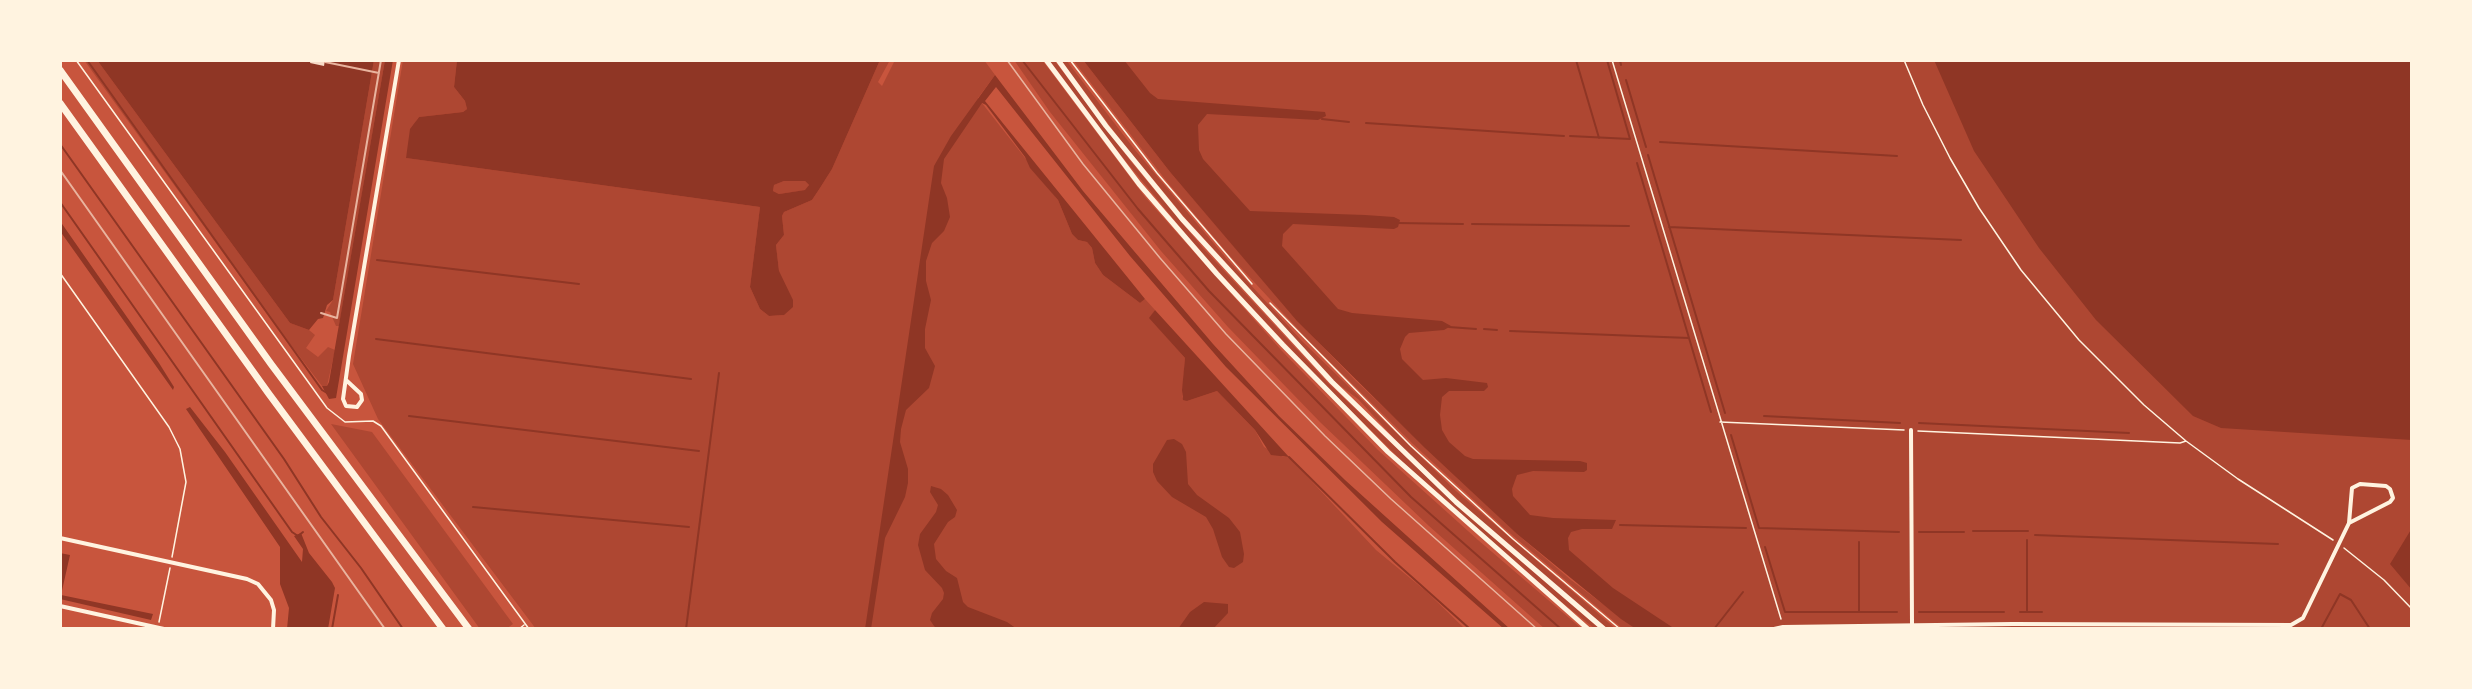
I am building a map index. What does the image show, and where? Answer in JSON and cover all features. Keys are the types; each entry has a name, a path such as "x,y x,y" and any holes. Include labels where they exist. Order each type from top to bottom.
{"highway":[{"path":"60,70 271,364 469,629"},
{"path":"60,103 268,394 443,629"}],"main road":[{"path":"1046,60 1139,184 1216,274 1283,345 1388,452 1588,629"},
{"path":"1058,60 1106,126 1182,219 1332,382 1456,502 1604,629"}],"street":[{"path":"346,381 359,391 362,397 357,407 350,407 344,403 346,381 399,60"},
{"path":"1911,430 1912,625"},
{"path":"1774,629 1912,625 2291,625 2304,618 2349,523 2352,488 2360,484 2386,486 2390,489 2392,498 2390,502 2349,523"},
{"path":"60,538 247,579 258,584 271,600 274,610 273,629"},
{"path":"60,606 164,629"}],"path":[{"path":"76,60 327,408 341,420 373,421 381,426 528,629"},
{"path":"1070,60 1150,164 1254,285"},
{"path":"1612,60 1783,627"},
{"path":"1905,60 1923,105 1979,208 2021,270 2093,355 2144,405 2186,441 2246,485 2339,544 2384,580 2412,609"},
{"path":"60,273 169,427 180,449 186,482 157,627"},
{"path":"1268,301 1419,454 1513,539 1620,629"},
{"path":"350,407 353,422"},
{"path":"1720,422 2180,443 2186,441"},
{"path":"519,629 525,624"}],"shaded area":[{"path":"84,60 97,60 290,323 309,330 315,335 306,348 318,357 328,347 335,350 327,386 322,386 262,307"},
{"path":"97,60 374,60 333,300 327,305 323,318 318,319 309,330 290,323"},
{"path":"374,60 385,60 339,326 336,326 330,312 326,311 333,300"},
{"path":"385,60 393,60 336,398 329,399 322,386 327,386 329,382"},
{"path":"403,60 457,60 454,87 465,101 467,109 463,112 419,117 406,158 760,207 750,287 760,309 769,316 784,315 776,245 784,235 782,216 784,212 812,200 832,169 880,60 890,60 878,82 882,86 895,60 984,60 995,75 978,98 1058,200 1072,234 1078,240 1087,242 1092,248 1095,263 1103,275 1140,303 1145,299 1155,310 1150,318 1185,358 1182,397 1187,401 1217,391 1255,430 1264,447 1283,457 1289,457 1376,550 1427,592 1465,629 536,629 378,419 353,364"},
{"path":"457,60 880,60 832,169 812,200 784,212 782,216 784,235 776,245 779,271 793,300 793,307 784,315 769,316 760,309 750,287 760,207 406,158 410,129 419,117 463,112 467,109 465,101 454,87","holes":["784,181 805,181 809,185 805,190 779,194 773,191 774,185"]},
{"path":"1014,60 1042,60 1145,197 1282,351 1378,450 1582,629 1545,629 1429,526 1321,423 1228,327 1161,251 1050,112"},
{"path":"1049,60 1054,60 1132,163 1203,248 1328,383 1467,515 1600,629 1595,629 1549,592 1407,466 1326,386 1236,291 1185,233 1119,153"},
{"path":"1061,60 1066,60 1135,150 1226,258 1302,341 1456,491 1616,629 1608,629 1510,548 1404,449 1358,399 1335,382 1186,219 1122,142"},
{"path":"1073,60 1083,60 1170,172 1298,321 1354,379 1517,534 1571,580 1636,629 1623,629 1505,529 1413,444 1308,340 1229,255 1168,183"},
{"path":"1083,60 1124,60 1150,93 1158,99 1325,112 1326,116 1318,120 1207,114 1198,125 1199,150 1203,159 1250,211 1365,215 1394,217 1400,220 1398,227 1394,229 1293,224 1283,234 1282,246 1338,309 1352,313 1442,321 1451,326 1444,330 1409,333 1400,349 1402,359 1423,380 1446,378 1487,383 1488,387 1484,391 1449,391 1442,397 1440,415 1442,430 1449,442 1465,456 1473,459 1587,463 1587,470 1584,472 1533,471 1517,475 1512,489 1513,496 1530,515 1616,520 1612,529 1582,529 1571,532 1568,538 1569,550 1613,588 1675,629 1636,629 1621,619 1517,534 1425,448 1297,321 1170,172"},
{"path":"1097,60 2412,60 2412,629 1642,629 1504,510"},
{"path":"1934,60 2412,60 2412,440 2221,428 2193,416 2096,320 2039,248 1974,151"},
{"path":"995,75 1083,191 1213,344 1279,416 1345,480 1510,629 1504,629 1382,522 1226,367 1130,256 996,87 985,101 1145,299 1140,303 1103,275 1095,263 1092,248 1087,242 1078,240 1072,234 1058,200 1030,168 1025,157 986,105 982,103 944,159 941,183 947,198 950,217 944,231 932,243 926,261 926,281 931,300 925,329 925,348 935,366 929,388 906,410 900,442 908,469 908,483 905,497 885,538 871,629 865,629 934,166 951,136"},
{"path":"784,181 805,181 809,185 806,190 779,194 773,191 774,185"},
{"path":"60,221 159,363 174,387 173,390 60,231"},
{"path":"1155,310 1289,457 1271,455 1255,430 1217,391 1187,401 1183,400 1185,358 1149,318"},
{"path":"190,407 225,452 302,562 303,549 294,536 301,533 309,553 332,582 335,588 328,629 287,629 289,608 280,584 280,547 186,409"},
{"path":"331,424 372,432 513,624 506,629 480,629"},
{"path":"1174,439 1182,444 1186,452 1188,484 1197,495 1229,518 1240,532 1243,562 1234,568 1229,567 1222,557 1213,529 1206,517 1172,497 1157,481 1153,472 1153,464 1167,440"},
{"path":"931,486 941,489 948,495 957,510 955,517 948,522 934,544 936,559 946,571 957,578 963,602 968,607 1007,622 1017,629 937,629 930,620 932,613 943,599 944,593 925,570 918,545 920,534 936,512 938,505 930,492"},
{"path":"2412,528 2412,590 2390,564"},
{"path":"60,553 70,555 61,595 153,614 151,620 60,599"},
{"path":"1204,602 1228,604 1228,613 1213,629 1178,629 1190,612"}],"building":[{"path":"311,60 325,60 324,66 310,63"}],"waterway":[{"path":"87,60 322,390 327,393"},
{"path":"1022,60 1138,209 1209,291 1411,497 1561,629"},
{"path":"1576,60 1599,138"},
{"path":"1570,136 1630,139 1607,60"},
{"path":"1620,60 1621,65"},
{"path":"1626,80 1646,147"},
{"path":"1322,119 1349,122"},
{"path":"1366,123 1564,136"},
{"path":"1660,142 1897,156"},
{"path":"60,144 284,459 321,517 361,568 403,629"},
{"path":"1648,155 1725,413"},
{"path":"1637,163 1711,412"},
{"path":"60,202 292,532 298,536 303,532"},
{"path":"1397,223 1463,224"},
{"path":"1472,224 1629,226"},
{"path":"1669,227 1961,240"},
{"path":"377,260 579,284"},
{"path":"1449,327 1476,329"},
{"path":"1484,329 1497,330"},
{"path":"1510,331 1689,338"},
{"path":"376,339 691,379"},
{"path":"686,629 719,373"},
{"path":"409,416 699,451"},
{"path":"1764,416 1900,423"},
{"path":"1919,423 2129,433"},
{"path":"1731,435 1759,528 1899,532"},
{"path":"1289,457 1395,562 1470,629"},
{"path":"473,507 689,527"},
{"path":"1620,525 1746,528"},
{"path":"1973,531 2028,531"},
{"path":"1919,532 1964,532"},
{"path":"2035,535 2278,544"},
{"path":"2027,540 2027,612"},
{"path":"1859,542 1859,612"},
{"path":"1765,547 1785,612 1897,612"},
{"path":"1714,629 1743,592"},
{"path":"2321,629 2340,594 2351,600 2370,629"},
{"path":"332,629 338,595"},
{"path":"1919,612 2004,612"},
{"path":"2020,612 2042,612"}],"tram line":[{"path":"1007,60 1083,164 1226,334 1325,436 1391,499 1537,629"}],"railway":[{"path":"321,313 337,318 381,60"},
{"path":"325,62 379,73"},
{"path":"60,170 385,629"}]}
